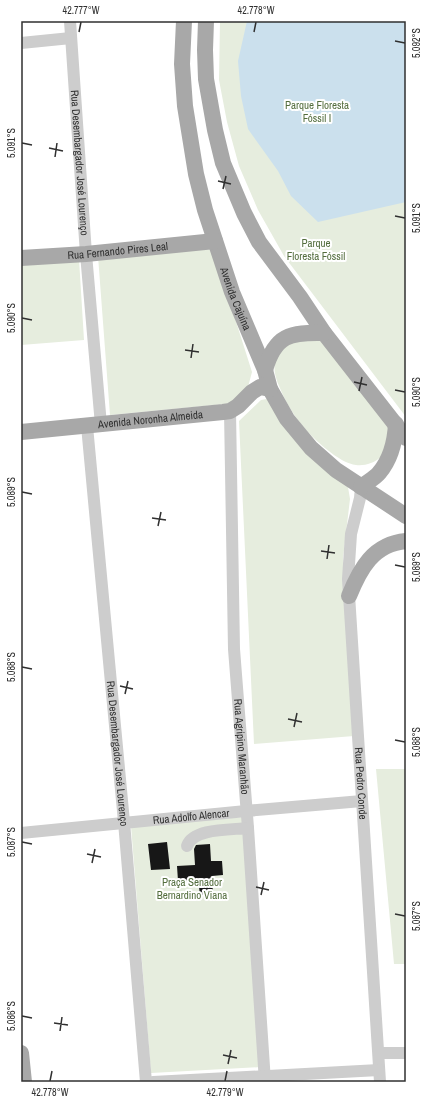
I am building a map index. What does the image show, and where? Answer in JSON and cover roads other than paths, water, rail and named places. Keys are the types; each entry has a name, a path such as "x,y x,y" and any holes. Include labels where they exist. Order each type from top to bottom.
{"main road":[{"name":"Avenida Cajuína","path":"184,21 182,64 189,139 196,174 205,210 232,292 265,370 270,389 287,419 311,448 336,470 406,516"},
{"path":"206,21 206,79 215,130 223,163 231,185 259,242 300,297 324,334 406,438"},
{"name":"Rua Fernando Pires Leal","path":"21,258 86,254 215,241"},
{"path":"265,370 273,348 284,338 293,334 306,332 324,334"},
{"path":"230,411 260,387 270,389"},
{"name":"Avenida Noronha Almeida","path":"21,432 230,411"},
{"path":"361,487 378,474 388,458 394,442 396,424"},
{"path":"349,596 358,575 370,558 381,548 395,542 406,540"},
{"path":"21,1053 24,1082"}],"street":[{"name":"Rua Desembargador José Lourenço","path":"70,21 86,254 94,425 124,822 146,1082"},
{"path":"21,43 71,38"},
{"name":"Rua Agripino Maranhão","path":"230,411 234,649 248,828 264,1080"},
{"name":"Rua Pedro Conde","path":"361,487 360,498 351,534 348,561 349,596 380,1076"},
{"name":"Rua Adolfo Alencar","path":"21,833 246,810 362,801"},
{"path":"186,846 188,842 202,833 248,828"},
{"path":"379,1053 406,1053"},
{"path":"153,1082 380,1076"}],"water":[{"path":"247,21 406,21 406,202 318,222 291,196 278,171 248,129 241,96 238,61"}],"park label":[{"name":"Parque Floresta Fóssil I","path":"317,111"},
{"name":"Parque Floresta Fóssil","path":"316,249"},
{"name":"Praça Senador Bernardino Viana","path":"192,888"}]}
